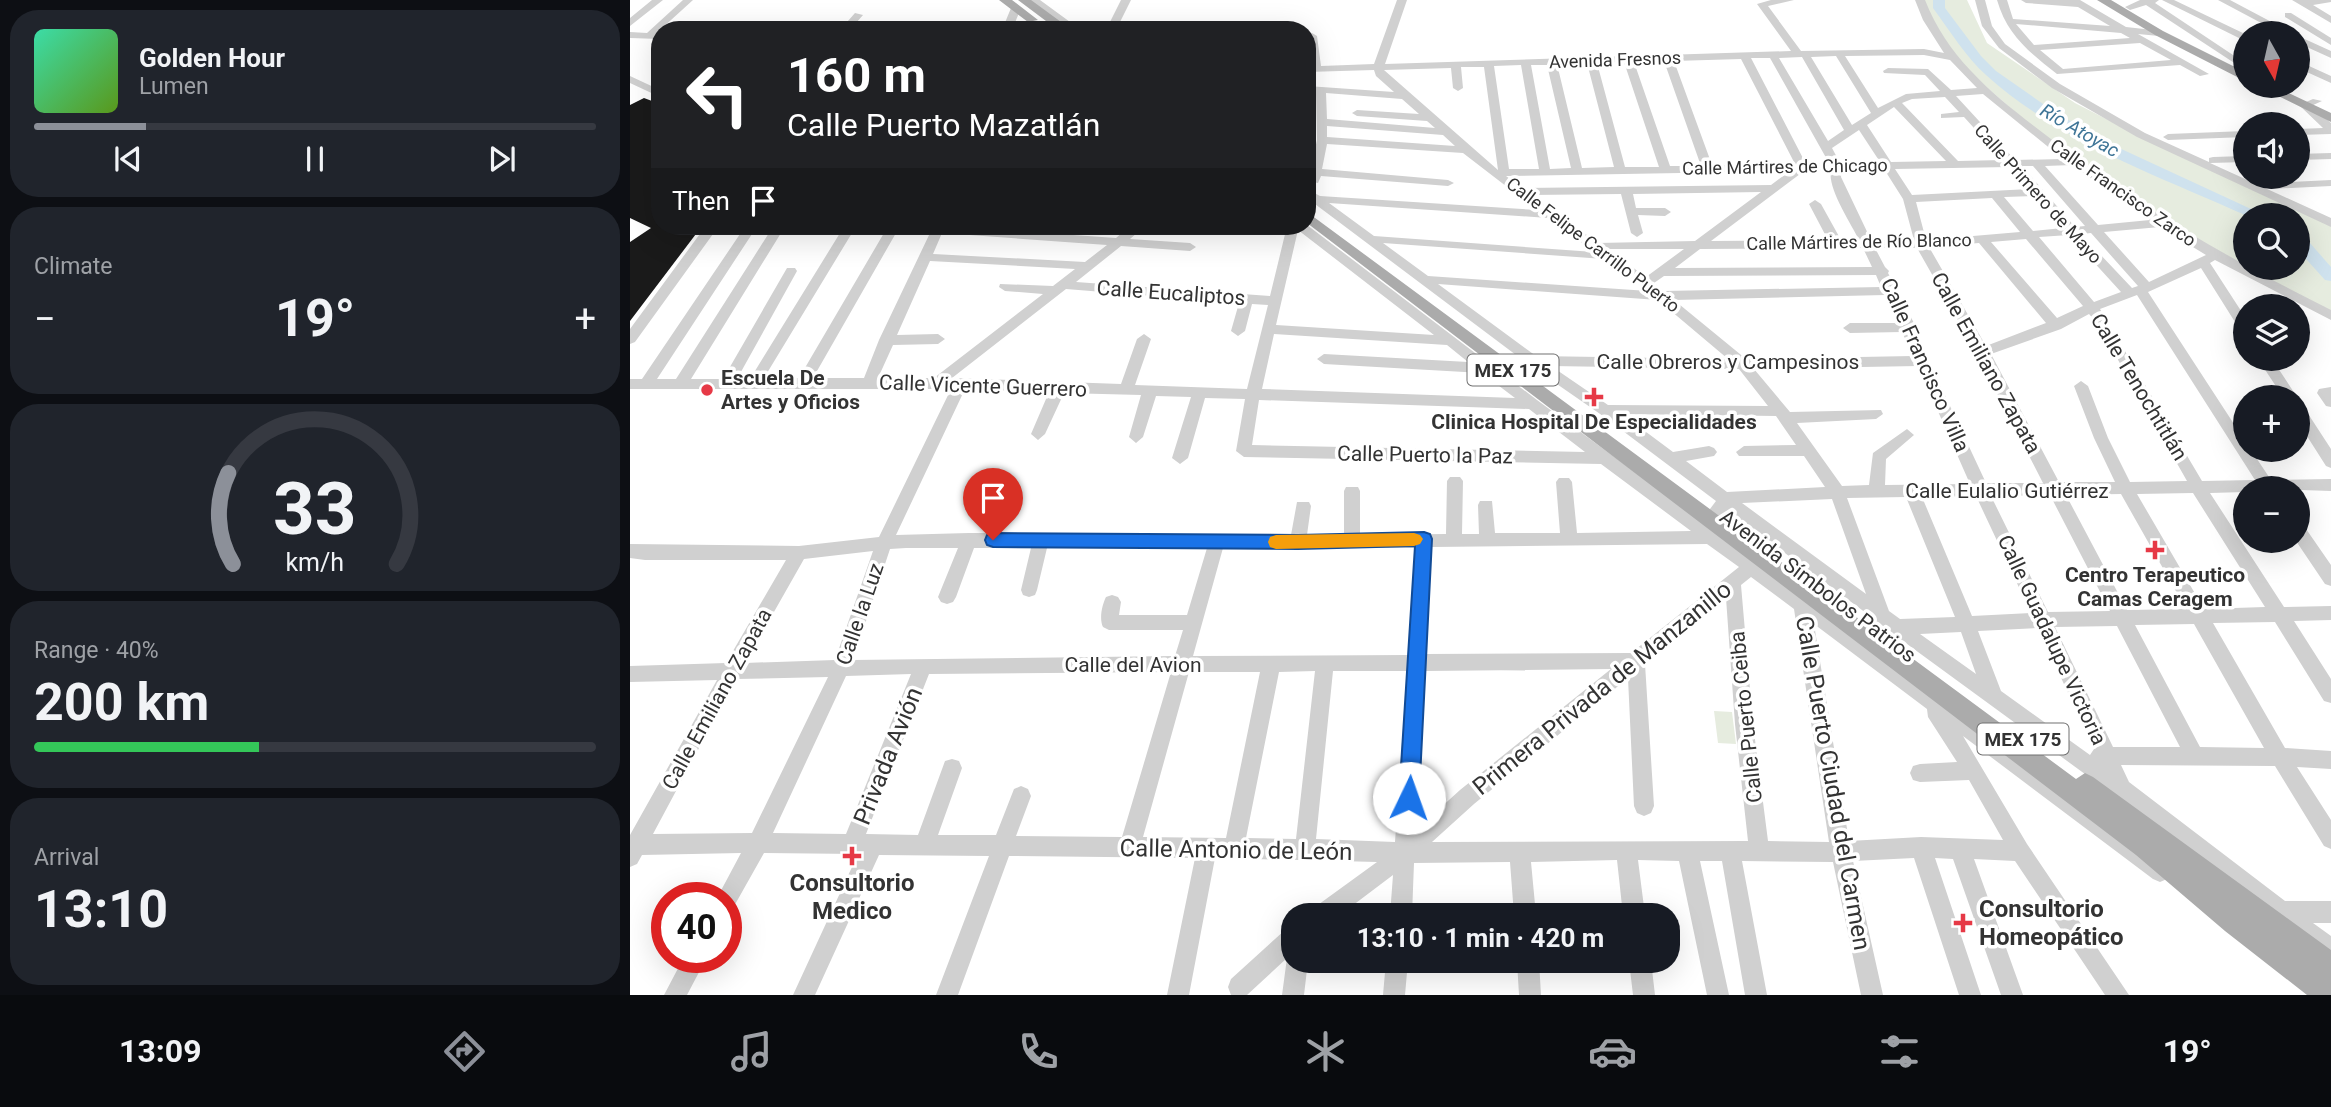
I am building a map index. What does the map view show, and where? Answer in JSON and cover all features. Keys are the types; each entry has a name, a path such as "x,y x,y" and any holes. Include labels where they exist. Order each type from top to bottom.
{"main road":[{"path":"1005,0 1020,4 1050,21"},
{"path":"2103,0 2155,31 2233,71"},
{"path":"2118,0 2194,44 2233,62"},
{"path":"1020,4 1036,21"},
{"path":"2296,98 2331,108"},
{"path":"2302,98 2331,118"},
{"name":"Avenida Símbolos Patrios","path":"1316,202 1718,517 1799,588 2145,846 2234,922 2329,995"},
{"name":"Avenida Símbolos Patrios","path":"1316,223 1676,501"},
{"name":"Avenida Símbolos Patrios","path":"1799,588 1887,626 2331,966"}],"street":[{"path":"630,26 658,0"},
{"path":"669,21 688,0"},
{"path":"1034,0 1063,21"},
{"path":"1116,21 1126,0"},
{"path":"1378,68 1402,0"},
{"name":"Calle Emiliano Zapata","path":"1789,0 1762,4 1856,128 1890,166 1909,198 1921,244 1983,352 2195,757"},
{"name":"Calle Francisco Zarco","path":"1920,0 1938,41 1953,58 1986,90 2073,162 2209,258 2331,316"},
{"path":"1980,0 1987,26 2002,46 2056,86 2141,135 2331,223"},
{"path":"2002,0 2007,20 2031,48 2061,72 2181,62"},
{"path":"2026,0 2077,2 2204,74"},
{"path":"2166,0 2233,32"},
{"path":"2223,0 2262,20"},
{"path":"2300,2 2330,0"},
{"path":"2130,7 2149,1 2233,60"},
{"path":"2300,2 2331,20"},
{"path":"1012,21 1020,4"},
{"path":"630,12 648,9"},
{"path":"853,21 858,15"},
{"path":"2288,15 2331,42"},
{"path":"2007,20 2155,31"},
{"path":"2228,30 2233,29"},
{"path":"630,35 651,37"},
{"path":"2031,48 2140,40"},
{"path":"1924,52 1933,49 1938,41"},
{"path":"2310,42 2331,56"},
{"name":"Avenida Fresnos","path":"1316,69 1839,53 1924,52 1953,58"},
{"path":"1839,53 1876,113"},
{"name":"Calle Francisco Villa","path":"1773,55 1836,167 1835,177 1883,271 1982,491"},
{"path":"1646,283 1802,167 1745,56"},
{"path":"2310,64 2331,56"},
{"path":"1668,59 1708,169"},
{"path":"1628,60 1665,169"},
{"path":"1591,61 1620,170"},
{"path":"1551,62 1577,170"},
{"path":"1526,63 1545,171"},
{"path":"1489,64 1501,173"},
{"path":"1455,65 1458,88"},
{"name":"Calle Felipe Carrillo Puerto","path":"1378,68 1380,74 1466,150 1501,173 1519,192 1646,283 1743,364 1837,492 1887,626"},
{"name":"Calle Primero de Mayo","path":"1888,71 1925,71 2039,192 2102,266 2140,291"},
{"path":"2310,71 2331,80"},
{"path":"630,79 651,89"},
{"path":"1316,90 1405,96"},
{"path":"1321,90 1322,140 1316,172 1448,183"},
{"path":"1826,147 1876,113 1910,96 1986,90"},
{"path":"1895,102 1955,164"},
{"path":"2310,103 2331,130"},
{"path":"1357,113 1429,118"},
{"path":"1945,116 1966,114"},
{"path":"1323,122 1445,132"},
{"path":"2310,132 2331,130"},
{"path":"2233,134 2168,137 2233,169"},
{"path":"2310,138 2331,154"},
{"path":"1322,140 1466,150"},
{"path":"2310,156 2331,154"},
{"path":"2214,160 2233,159"},
{"name":"Calle Mártires de Chicago","path":"1501,173 2073,162"},
{"path":"2036,163 2096,229 2140,291 2259,476"},
{"path":"2310,184 2331,183"},
{"path":"1519,192 1776,188"},
{"path":"2277,189 2329,212"},
{"path":"1626,191 1637,233"},
{"path":"1909,198 2039,192"},
{"name":"Calle Tenochtitlán","path":"1995,194 2092,307 2198,487 2331,695"},
{"path":"1316,198 1552,215"},
{"name":"Avenida Símbolos Patrios","path":"1316,201 1376,241 1533,361 1671,458 1718,517 1751,567 1799,588 1927,699 2138,858 2234,922"},
{"path":"1815,204 1836,243"},
{"path":"1631,212 1665,212"},
{"name":"Calle Mártires de Río Blanco","path":"1376,241 1379,239 1601,256 1603,245 1921,244 2162,223"},
{"path":"630,339 705,235"},
{"path":"647,383 745,235"},
{"path":"681,383 775,235"},
{"path":"754,384 845,235"},
{"path":"802,385 889,235"},
{"path":"869,383 935,235"},
{"path":"1028,235 1190,247"},
{"path":"937,383 1127,235"},
{"path":"1252,395 1291,235"},
{"name":"Avenida Símbolos Patrios","path":"1313,235 1605,458 1676,501 1718,517 1994,697 2122,789 2331,950"},
{"path":"1982,239 2056,326"},
{"path":"925,257 1088,266"},
{"path":"1983,352 2056,326 2092,307 2140,291 2209,258 2233,304"},
{"path":"729,382 791,271"},
{"path":"1659,272 1883,271"},
{"path":"1428,281 1432,279 1653,296 1891,291"},
{"name":"Calle Eucaliptos","path":"1006,287 1275,301"},
{"path":"1238,331 1247,299"},
{"path":"1850,328 1909,327"},
{"path":"1270,329 1451,341"},
{"path":"886,340 938,339"},
{"path":"1126,390 1144,339"},
{"path":"1324,359 1486,368"},
{"name":"Calle Obreros y Campesinos","path":"1533,361 1743,364 1924,361"},
{"name":"Calle Vicente Guerrero","path":"630,384 937,383 1532,404"},
{"name":"Calle la Luz","path":"736,882 758,843 841,668 884,543 960,384"},
{"path":"2081,386 2101,438 2126,489 2280,757 2331,839"},
{"path":"1038,434 1058,389"},
{"path":"1136,437 1150,391"},
{"path":"1180,458 1199,393"},
{"name":"Calle Puerto la Paz","path":"1252,395 1244,451 1605,458"},
{"path":"1608,412 1611,409 1783,415 1876,414"},
{"path":"2310,429 2331,462"},
{"path":"1877,491 1878,457 1907,435"},
{"path":"1744,452 1808,450"},
{"path":"1671,458 1709,452"},
{"path":"1454,538 1455,481"},
{"path":"1564,482 1569,538"},
{"name":"Calle Eulalio Gutiérrez","path":"2310,486 2331,485"},
{"name":"Calle Eulalio Gutiérrez","path":"630,551 799,553 884,543 969,540 1298,542 1454,538 1704,538 1732,498 1877,491 2233,488"},
{"path":"1352,491 1352,541"},
{"name":"Calle Guadalupe Victoria","path":"1982,491 2045,620 2122,789"},
{"path":"1912,492 1994,697"},
{"path":"1486,505 1487,538"},
{"path":"1298,542 1303,506"},
{"path":"1402,903 1424,539"},
{"path":"947,597 969,540"},
{"path":"1029,590 1041,540"},
{"path":"1129,849 1217,542"},
{"path":"2310,548 2331,579"},
{"name":"Calle Emiliano Zapata","path":"632,849 799,553"},
{"name":"Primera Privada de Manzanillo","path":"1339,903 1406,853 1467,797 1751,567"},
{"name":"Calle Puerto Ceiba","path":"1733,584 1744,724 1759,851"},
{"name":"Calle Puerto Ciudad del Carmen","path":"1799,588 1841,852 1872,995"},
{"path":"1112,602 1109,622 1194,623"},
{"path":"1887,626 2331,613"},
{"path":"1636,661 1644,806"},
{"name":"Calle del Avion","path":"630,674 923,666 1636,661"},
{"path":"1234,849 1271,664"},
{"path":"1305,849 1325,664"},
{"path":"1905,665 1974,770 2020,850 2118,995"},
{"name":"Privada Avión","path":"804,995 862,845 923,666"},
{"path":"2072,753 2331,760"},
{"path":"924,846 953,768"},
{"path":"1920,774 1974,770"},
{"path":"947,995 1021,796"},
{"name":"Calle Antonio de León","path":"632,849 758,843 1305,849 1406,853 1626,850 1841,852 1921,847 2020,850"},
{"path":"1921,847 1970,995"},
{"path":"1960,848 2012,995"},
{"path":"1178,995 1207,849"},
{"path":"1626,850 1633,903"},
{"path":"1687,850 1718,995"},
{"path":"1730,850 1756,995"},
{"path":"1520,852 1524,903"},
{"path":"2283,912 2331,912"},
{"path":"1239,987 1281,949"},
{"path":"675,995 687,973"},
{"path":"1293,995 1296,973"},
{"path":"1394,995 1396,973"},
{"path":"1529,973 1530,995"},
{"path":"1641,973 1644,995"}],"shaded area":[{"path":"1921,0 1967,0 1987,43 2075,103 2233,180 2233,189 2251,189 2282,203 2233,203 2233,264 2073,162 1953,58"},
{"path":"2310,216 2331,226 2331,315 2310,304 2310,294 2290,294 2263,280 2310,280"},
{"path":"1714,711 1732,712 1736,744 1718,743"}],"building":[{"path":"644,98 651,101 651,228 630,218 630,105"},
{"path":"651,228 651,235 695,235 630,321 630,242"}],"waterway":[{"name":"Río Atoyac","path":"1939,0 1939,8 1977,59 1992,74 2051,116 2112,150 2233,204"},
{"name":"Río Atoyac","path":"2310,254 2331,276"}],"slow traffic":[{"path":"1276,542 1414,539"}],"place":[{"name":"Escuela De Artes y Oficios","path":"707,390"},
{"name":"Clinica Hospital De Especialidades","path":"1594,397"},
{"name":"Centro Terapeutico Camas Ceragem","path":"2155,550"},
{"name":"Consultorio Medico","path":"852,856"},
{"name":"Consultorio Homeopático","path":"1963,923"}],"route":[{"path":"993,540 1298,542 1424,539 1409,798"}]}
